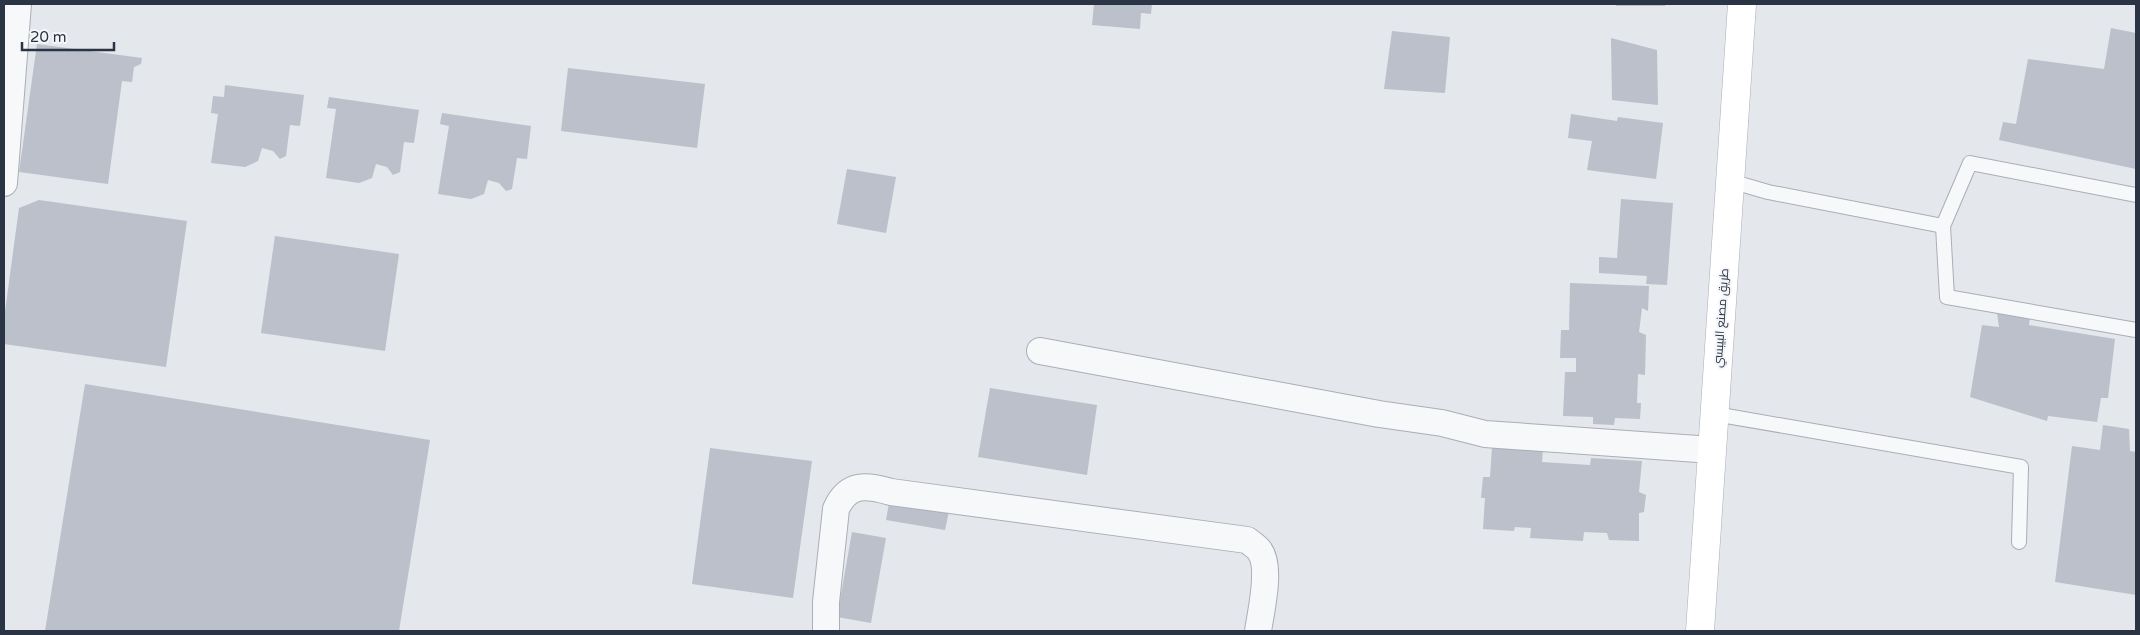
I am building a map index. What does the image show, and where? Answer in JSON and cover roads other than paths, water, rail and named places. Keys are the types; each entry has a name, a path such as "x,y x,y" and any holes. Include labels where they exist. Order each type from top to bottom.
{"main road":[{"name":"طريق مصنع البيبسي","path":"1700,631 1742,4"}],"street":[{"path":"4,183 18,4"},
{"path":"1040,351 1379,414 1442,423 1485,434 1712,450"},
{"path":"826,631 826,602 836,509 841,499 848,492 871,486 891,492 1247,540 1259,549 1264,561 1265,573 1258,631"}],"lane":[{"path":"2136,195 1970,162 1944,226 1947,297 2136,330"},
{"path":"1730,181 1768,192 1944,226"},
{"path":"1715,414 2021,467 2020,542"}]}
